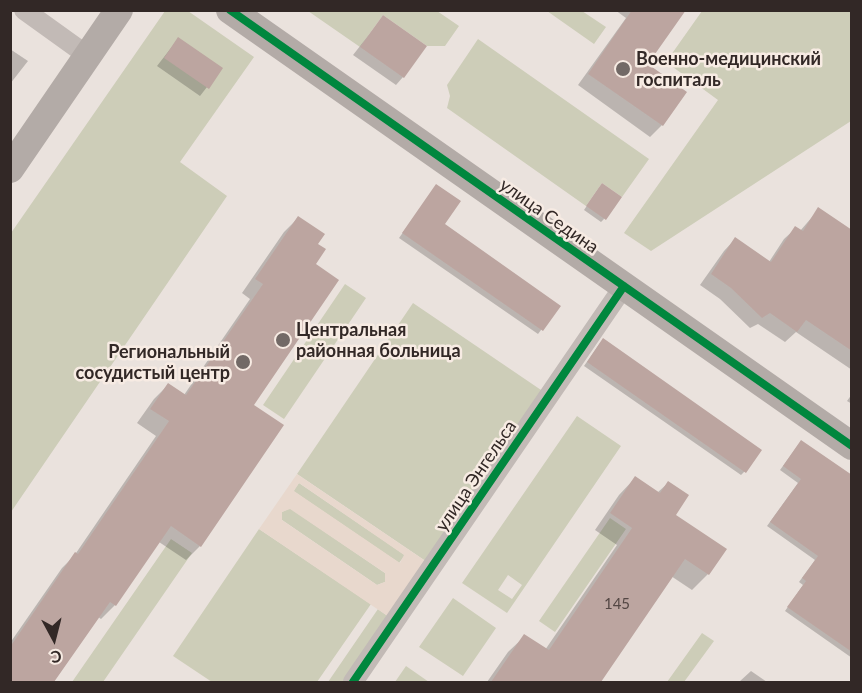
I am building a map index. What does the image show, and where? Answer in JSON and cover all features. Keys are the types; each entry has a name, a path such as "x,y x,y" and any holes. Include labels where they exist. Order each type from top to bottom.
{"street":[{"path":"24,10 88,56"},
{"path":"10,169 118,10"},
{"name":"улица Седина","path":"230,10 852,447"},
{"name":"улица Энгельса","path":"353,682 624,286"}],"green space":[{"path":"165,11 188,11 254,57 180,162 227,196 11,512 11,233"},
{"path":"308,11 437,11 459,26 445,46 427,46 383,15 360,47"},
{"path":"547,11 582,11 606,27 594,44"},
{"path":"702,11 851,11 851,121 651,251 624,233 718,100 666,62"},
{"path":"478,39 649,159 622,197 602,183 586,206 447,108 450,96 447,85"},
{"path":"345,284 366,298 284,419 263,405"},
{"path":"413,303 544,392 427,562 297,474"},
{"path":"577,416 621,446 507,613 462,583","holes":["508,575 522,585 512,599 498,590"]},
{"path":"299,483 405,555 399,563 293,491"},
{"path":"290,508 385,573 385,582 377,585 282,520 282,512"},
{"path":"610,518 626,529 555,632 539,621"},
{"path":"259,529 371,604 317,682 212,682 173,656"},
{"path":"171,539 192,553 103,682 72,682"},
{"path":"453,598 496,628 463,676 419,647"},
{"path":"378,609 389,617 345,682 328,682"},
{"path":"702,633 714,641 684,682 667,682"},
{"path":"406,666 429,682 395,682"}],"shaded area":[{"path":"297,474 427,562 389,617 259,529","holes":["299,483 404,555 400,563 294,491","290,509 385,573 385,582 377,585 282,520 282,512"]}],"building":[{"name":"Военно-медицинский госпиталь","path":"632,10 686,10 648,64 687,92 663,126 588,74"},
{"path":"383,15 427,46 404,78 360,47"},
{"path":"178,37 223,68 209,89 164,58"},
{"path":"602,183 622,197 606,220 586,206"},
{"path":"436,184 461,201 445,224 561,306 543,331 402,233"},
{"path":"818,207 852,230 852,351 806,320 797,332 770,313 762,318 731,288 711,274 735,237 771,262 795,226 803,231"},
{"path":"298,216 325,234 318,244 326,249 316,264 339,280 254,405 284,425 201,547 171,526 116,606 110,602 54,682 10,682 10,647 75,552 78,554 169,421 150,409 168,383 186,395 263,284 255,279"},
{"path":"603,338 762,450 746,473 587,362"},
{"path":"801,440 852,475 852,652 787,607 806,581 802,578 818,556 770,522 801,479 783,466"},
{"path":"635,476 660,493 668,481 689,495 676,515 727,549 709,575 685,559 601,682 491,682 524,634 549,650 632,528 610,513"}],"cycle path":[{"path":"230,10 852,446"},
{"path":"353,682 624,286"}],"place":[{"name":"Военно-медицинский госпиталь","path":"623,69"},
{"name":"Центральная районная больница","path":"283,340"},
{"name":"Региональный сосудистый центр","path":"243,362"}]}
